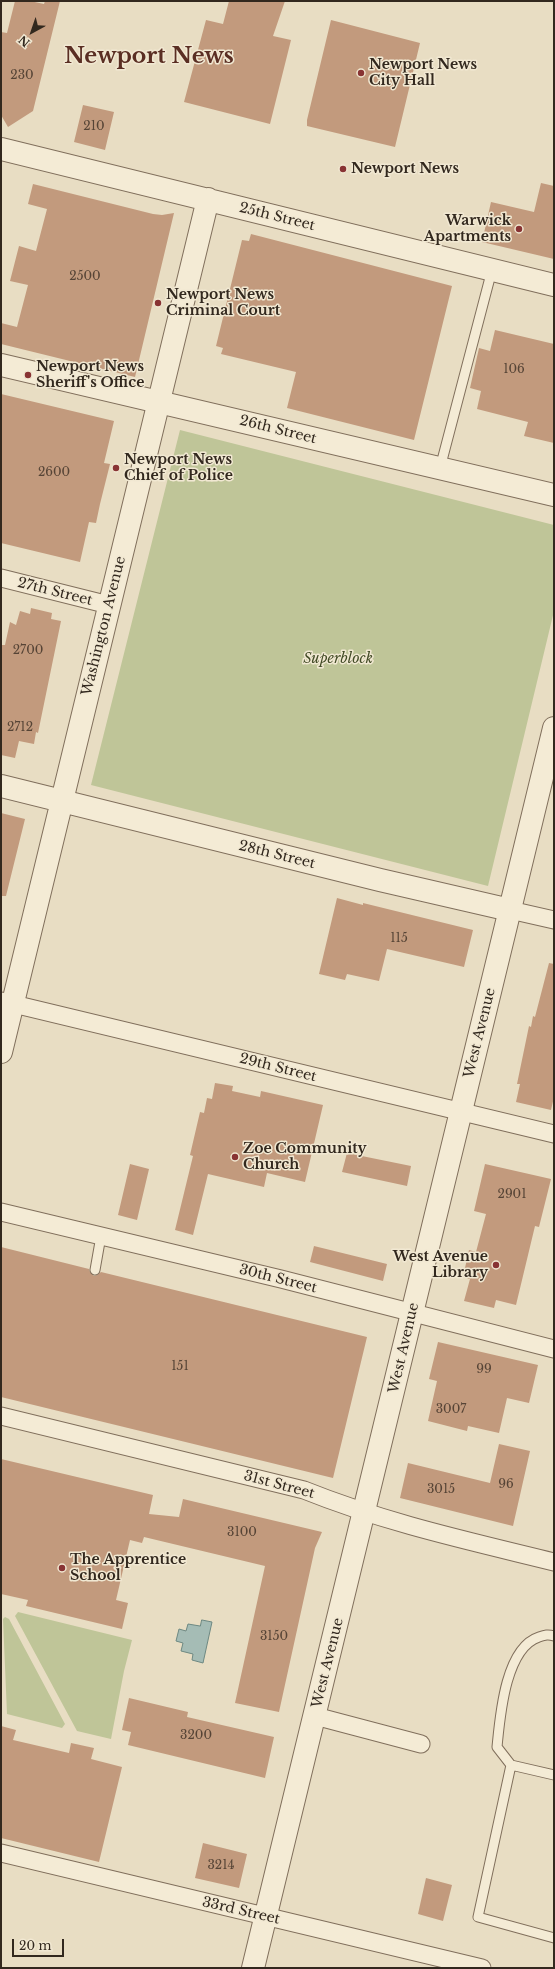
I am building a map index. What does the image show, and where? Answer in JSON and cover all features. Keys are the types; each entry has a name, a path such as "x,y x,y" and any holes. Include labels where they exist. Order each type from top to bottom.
{"street":[{"name":"25th Street","path":"1,149 554,285"},
{"name":"Washington Avenue","path":"1,1052 7,1002 62,801 208,199"},
{"name":"26th Street","path":"1,365 554,496"},
{"name":"27th Street","path":"1,578 109,605"},
{"name":"West Avenue","path":"253,1968 365,1513 412,1312 554,728"},
{"name":"28th Street","path":"1,786 366,877 554,920"},
{"name":"29th Street","path":"7,1002 554,1134"},
{"name":"30th Street","path":"1,1212 412,1312 554,1349"},
{"name":"31st Street","path":"1,1416 304,1490 365,1513 554,1562"},
{"path":"315,1716 421,1744"},
{"name":"33rd Street","path":"1,1853 482,1968"}],"lane":[{"path":"440,468 492,270"},
{"path":"95,1270 101,1236"},
{"path":"554,1636 549,1634 533,1639 517,1656 502,1702 497,1747 511,1765 554,1774"},
{"path":"511,1765 478,1917 554,1938"}],"green space":[{"name":"Superblock","path":"180,430 554,525 554,611 488,886 91,785"},
{"path":"18,1612 132,1640 124,1671 111,1739 77,1731 15,1616"},
{"path":"5,1617 9,1619 65,1724 62,1728 7,1714 3,1619"}],"water":[{"path":"202,1620 212,1622 203,1663 192,1660 193,1654 181,1651 183,1643 176,1641 179,1629 186,1631 188,1624 200,1626"}],"building":[{"path":"15,1 30,1 44,4 45,1 60,1 33,111 8,127 1,115 1,32 7,33"},
{"path":"229,1 285,1 273,36 291,40 270,124 184,102 206,20 223,24"},
{"path":"331,20 420,43 395,147 307,126 307,120"},
{"path":"83,105 114,112 105,150 74,142"},
{"name":"Warwick Apartments","path":"541,183 554,186 554,259 482,242 491,202 534,212"},
{"path":"33,184 153,214 162,215 174,213 135,377 1,344 1,323 17,327 28,285 10,281 19,246 36,251 47,209 28,204"},
{"path":"251,234 452,286 414,440 287,408 296,372 221,354 223,348 216,346 242,240 249,241"},
{"path":"495,330 554,344 554,443 524,436 528,422 477,409 481,391 470,388 479,348 490,351"},
{"path":"1,394 114,421 104,463 110,464 96,523 89,522 80,562 1,543"},
{"path":"31,608 52,613 51,619 61,621 38,733 36,732 34,744 19,741 15,758 1,755 1,645 5,645 10,622 16,625 20,611 30,614"},
{"path":"1,813 25,819 6,896 1,896"},
{"path":"337,898 473,930 464,967 387,949 379,981 347,974 345,980 319,974"},
{"path":"549,963 554,964 554,1097 551,1110 516,1102 520,1084 517,1084 529,1026 531,1027 533,1016 535,1017"},
{"name":"Zoe Community Church","path":"215,1083 233,1086 232,1091 260,1097 261,1091 323,1105 305,1182 267,1173 264,1187 208,1174 193,1235 175,1230 193,1156 190,1155 200,1112 204,1113 207,1098 212,1099"},
{"path":"347,1153 411,1166 407,1186 342,1172"},
{"path":"130,1164 149,1169 137,1220 118,1215"},
{"path":"485,1164 551,1179 539,1227 535,1226 516,1305 496,1300 494,1308 464,1301 470,1279 463,1277 469,1250 476,1252 486,1214 474,1211"},
{"path":"314,1246 387,1264 383,1281 310,1262"},
{"path":"1,1247 89,1269 94,1276 101,1272 367,1337 333,1478 1,1397"},
{"path":"438,1342 538,1365 529,1403 507,1398 499,1433 468,1426 467,1431 428,1421 437,1381 429,1379"},
{"path":"499,1444 530,1451 513,1526 400,1498 408,1463 490,1483"},
{"path":"1,1459 153,1495 149,1514 179,1517 183,1499 322,1532 315,1548 279,1712 235,1703 265,1566 144,1537 142,1543 130,1540 116,1600 128,1603 122,1629 26,1606 28,1600 1,1594"},
{"path":"129,1698 188,1712 187,1717 274,1737 265,1778 128,1745 131,1732 122,1730"},
{"path":"1,1726 16,1730 13,1740 69,1753 71,1743 94,1748 91,1759 122,1767 99,1862 1,1838"},
{"path":"203,1843 247,1854 239,1888 195,1878"},
{"path":"426,1878 452,1885 443,1921 418,1914"}],"place":[{"name":"Newport News City Hall","path":"361,73"},
{"name":"Newport News","path":"343,169"},
{"name":"Warwick Apartments","path":"519,229"},
{"name":"Newport News Criminal Court","path":"158,303"},
{"name":"Newport News Sheriff's Office","path":"28,375"},
{"name":"Newport News Chief of Police","path":"116,468"},
{"name":"Zoe Community Church","path":"235,1157"},
{"name":"West Avenue Library","path":"496,1265"},
{"name":"The Apprentice School","path":"62,1568"}],"district":[{"name":"Newport News","path":"149,57"}]}
